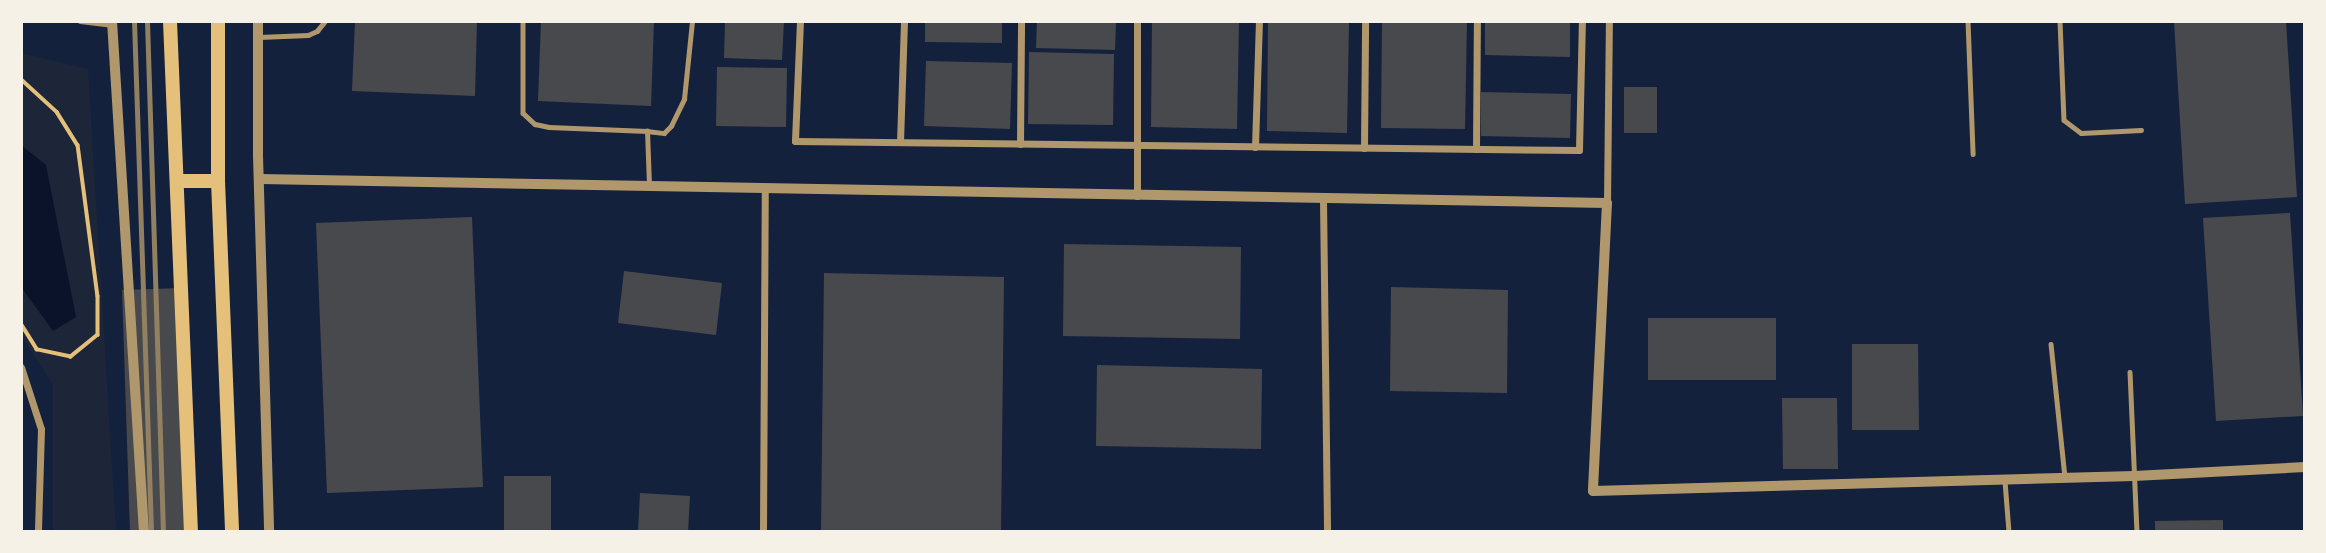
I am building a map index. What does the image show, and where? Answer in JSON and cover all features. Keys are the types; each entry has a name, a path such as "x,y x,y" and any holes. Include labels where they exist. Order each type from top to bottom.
{"highway":[{"path":"170,21 191,532"},
{"path":"218,21 218,181 232,532"},
{"path":"177,181 218,181"}],"street":[{"path":"258,21 269,532"},
{"path":"800,21 795,141 1578,150 1582,21"},
{"path":"900,142 904,21"},
{"path":"1020,21 1020,144"},
{"path":"1137,21 1137,196"},
{"path":"1255,146 1258,21"},
{"path":"1364,148 1365,21"},
{"path":"1476,149 1477,21"},
{"path":"1609,21 1607,203 1593,491 2134,476 2305,467"},
{"path":"112,23 145,532"},
{"path":"260,179 1607,203"},
{"path":"763,532 765,187"},
{"path":"1324,199 1327,532"},
{"path":"21,368 41,429 38,532"}],"lane":[{"path":"80,21 112,23"},
{"path":"258,37 308,35 317,31 325,21"},
{"path":"523,21 523,113 535,124 664,133 671,126 684,99 692,21"},
{"path":"1968,21 1973,154"},
{"path":"2060,21 2064,120 2081,133 2141,130"},
{"path":"647,131 649,185"},
{"path":"2051,344 2066,478"},
{"path":"2130,372 2137,532"},
{"path":"2005,480 2009,532"}],"path":[{"path":"21,79 57,112 78,145 98,296 98,335 71,357 37,350 21,324"}],"shaded area":[{"path":"21,53 88,69 116,532 53,532 53,385 21,335"},
{"path":"21,145 46,165 76,317 53,331 21,287"}],"building":[{"path":"355,21 477,21 475,96 352,91"},
{"path":"541,21 654,21 651,106 538,101"},
{"path":"725,21 784,21 782,60 724,58"},
{"path":"925,21 1002,21 1002,43 925,42"},
{"path":"1037,21 1116,21 1115,50 1036,48"},
{"path":"1152,21 1239,21 1237,129 1151,127"},
{"path":"1268,21 1349,21 1347,133 1267,131"},
{"path":"1382,21 1467,21 1465,129 1381,128"},
{"path":"1485,21 1570,21 1570,57 1485,55"},
{"path":"2174,21 2286,21 2297,197 2185,204"},
{"path":"1029,52 1114,54 1113,125 1028,124"},
{"path":"926,61 1012,63 1010,129 924,126"},
{"path":"717,67 787,68 786,127 716,126"},
{"path":"1624,87 1657,87 1657,133 1624,133"},
{"path":"1481,92 1571,94 1570,138 1481,136"},
{"path":"2290,213 2303,416 2216,421 2203,218"},
{"path":"472,217 483,487 327,493 316,223"},
{"path":"1064,244 1241,247 1240,339 1063,336"},
{"path":"624,271 722,283 716,335 618,323"},
{"path":"824,273 1004,277 1001,532 821,532"},
{"path":"1391,287 1508,290 1507,393 1390,391"},
{"path":"182,288 190,532 130,532 122,290"},
{"path":"1648,318 1776,318 1776,380 1648,380"},
{"path":"1852,344 1918,344 1919,430 1852,430"},
{"path":"1097,365 1262,369 1261,449 1096,446"},
{"path":"1782,398 1837,398 1838,469 1783,469"},
{"path":"504,476 551,476 551,532 504,532"},
{"path":"640,493 690,496 688,532 638,532"},
{"path":"2223,520 2223,532 2155,532 2155,521"}],"railway":[{"path":"134,21 151,532"},
{"path":"147,21 163,532"}]}
